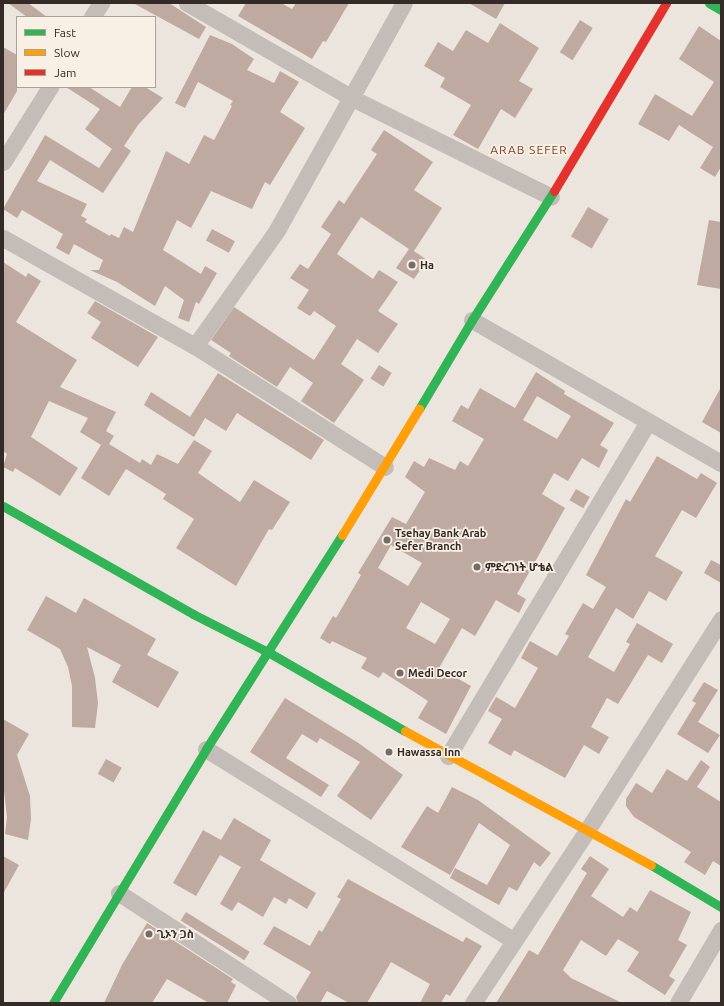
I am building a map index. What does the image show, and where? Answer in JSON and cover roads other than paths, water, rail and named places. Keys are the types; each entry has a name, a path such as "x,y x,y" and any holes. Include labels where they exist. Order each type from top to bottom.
{"street":[{"path":"93,16 101,3"},
{"path":"187,3 352,98 551,197"},
{"path":"195,346 277,230 404,3"},
{"path":"53,1003 206,749 385,467 472,320 551,197 666,3"},
{"path":"709,3 721,10"},
{"path":"3,162 49,88"},
{"path":"3,238 195,346 385,467"},
{"path":"472,320 648,422 721,462"},
{"path":"448,756 648,422"},
{"path":"3,506 193,614 268,652 448,756 586,832 650,865 721,907"},
{"path":"473,1003 513,940 586,832 721,619"},
{"path":"206,749 513,940"},
{"path":"119,893 288,1003"},
{"path":"678,1003 721,930"}],"place":[{"name":"Ha","path":"412,265"},
{"name":"Tsehay Bank Arab Sefer Branch","path":"387,540"},
{"name":"ምድረገነት ሆቴል","path":"477,567"},
{"name":"Medi Decor","path":"400,673"},
{"name":"Hawassa Inn","path":"389,752"},
{"name":"ጊኦን ጋስ","path":"149,934"}],"district":[{"name":"ARAB SEFER","path":"529,150"}]}
